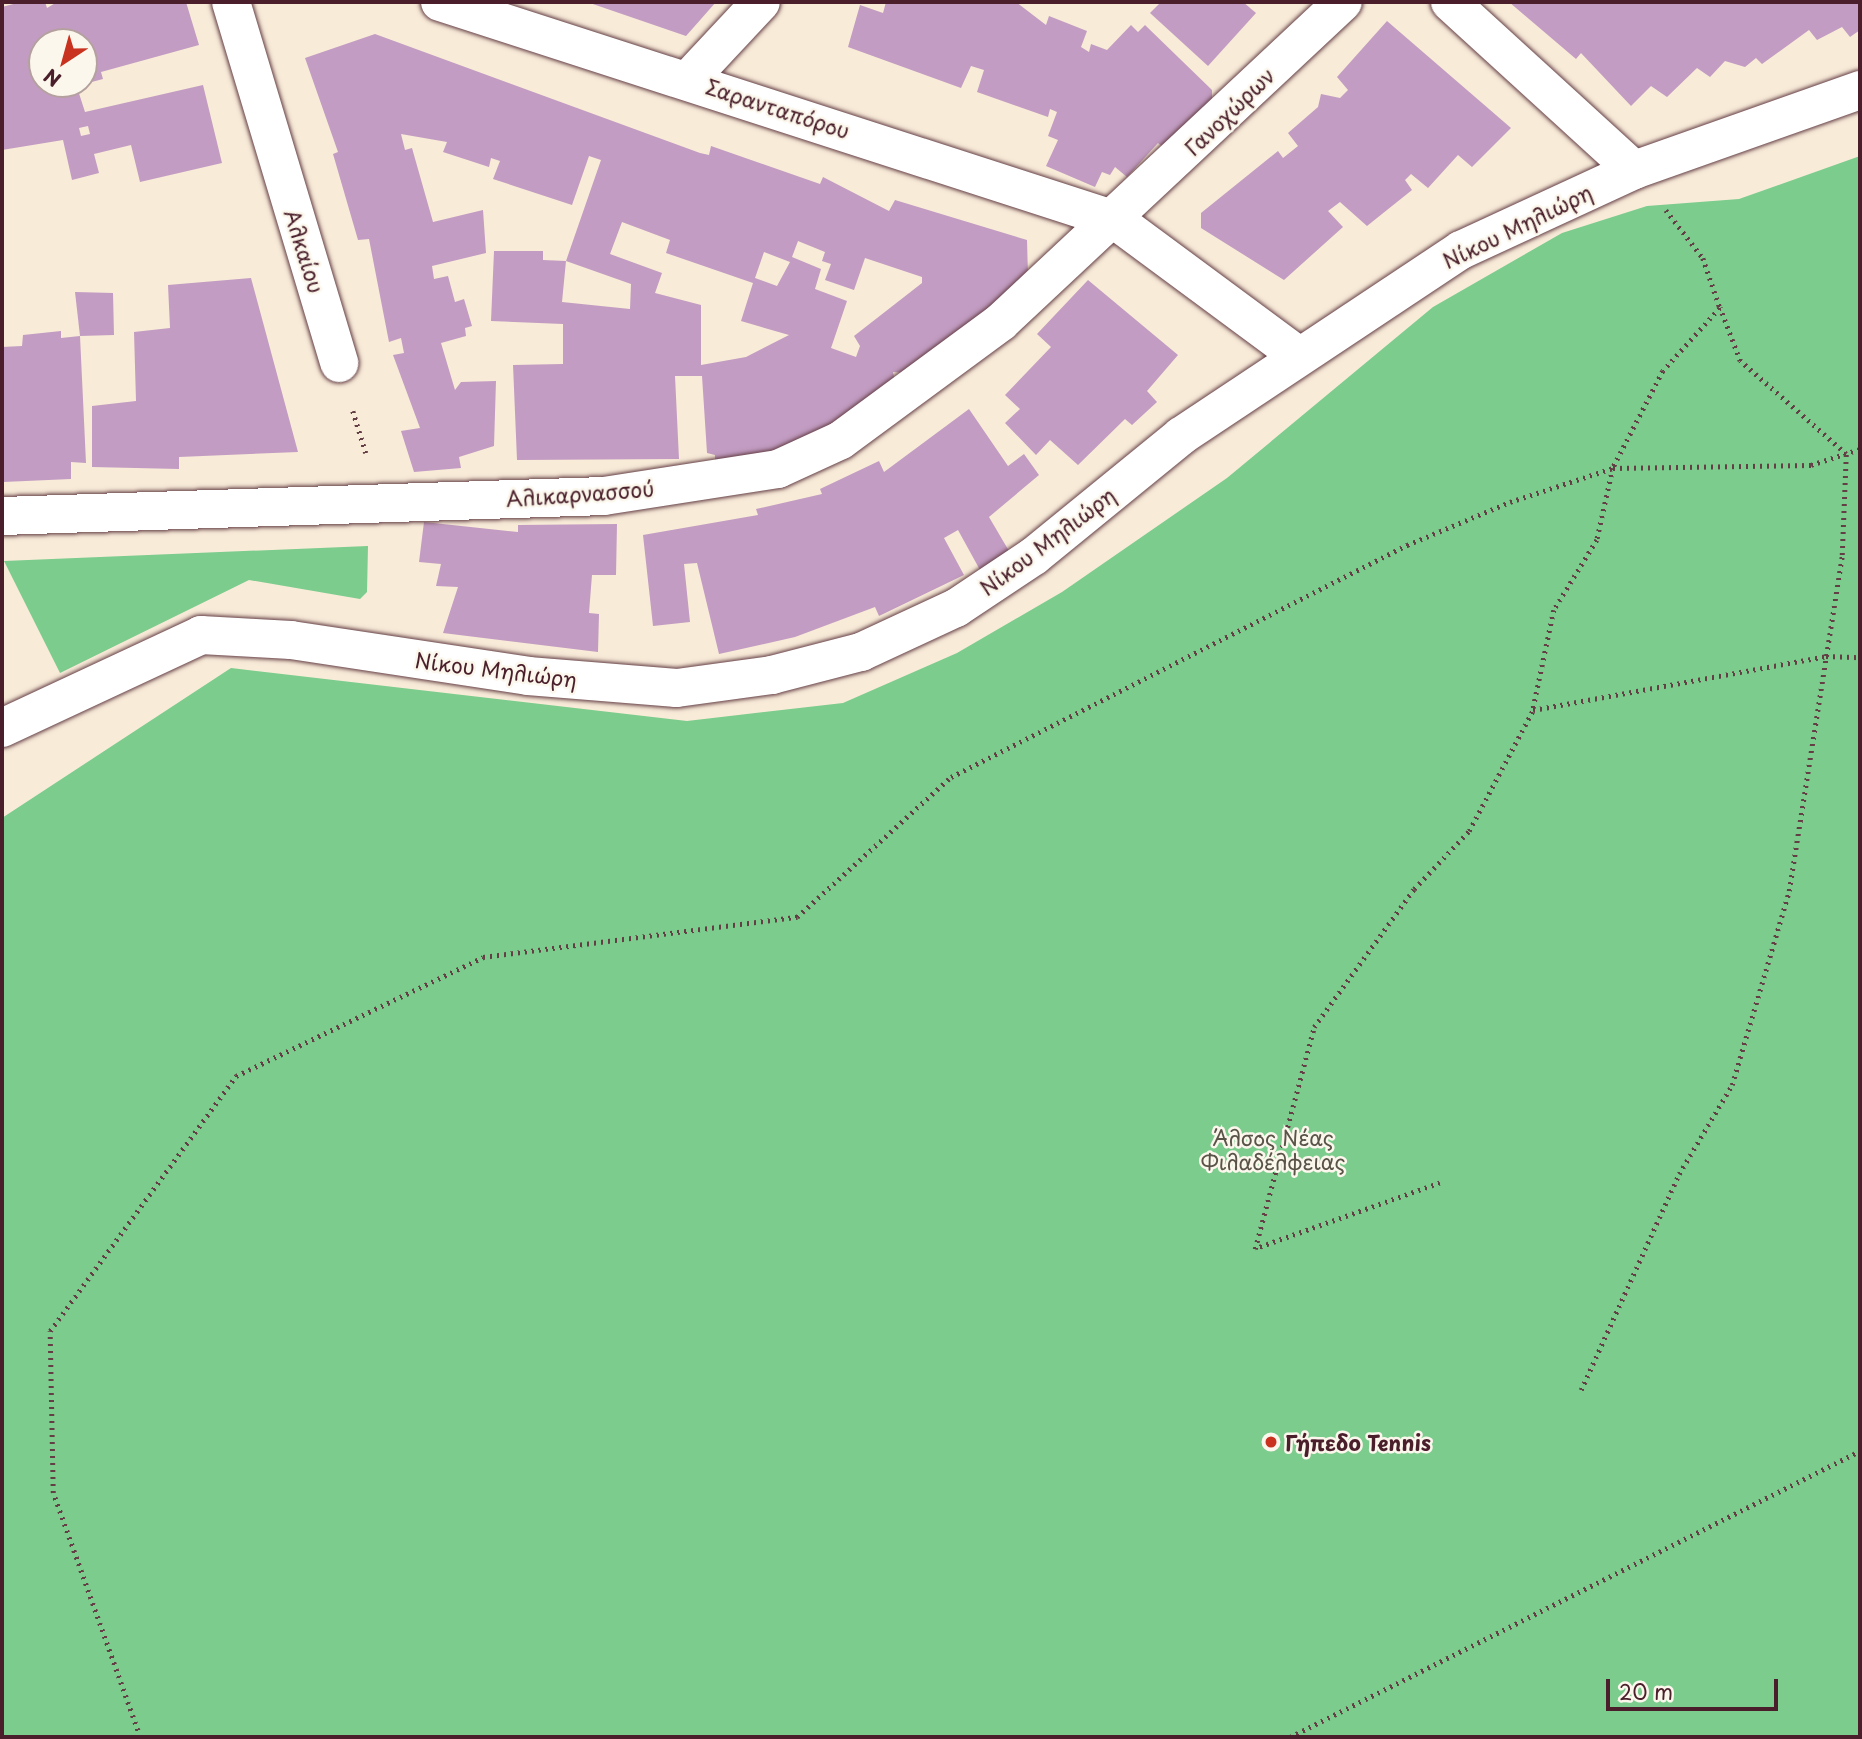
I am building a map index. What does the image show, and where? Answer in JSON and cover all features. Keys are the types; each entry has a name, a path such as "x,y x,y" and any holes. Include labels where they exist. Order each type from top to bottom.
{"street":[{"name":"Αλκαίου","path":"230,2 339,363"},
{"name":"Σαρανταπόρου","path":"440,2 689,79 1115,220 1299,356"},
{"path":"689,79 761,2"},
{"name":"Γανοχώρων","path":"1115,220 1343,2"},
{"path":"1450,2 1634,170"},
{"name":"Νίκου Μηλιώρη","path":"2,727 201,635 677,688 772,675 861,652 956,608 1034,556 1181,436 1461,250 1634,170 1860,90"},
{"name":"Αλικαρνασσού","path":"2,516 380,501 604,496 778,469 841,440 915,389 1115,220"}],"path":[{"path":"1634,170 1703,258 1740,361 1846,454"},
{"path":"1440,1183 1255,1249 1314,1027 1414,889 1469,831 1533,710 1554,610 1597,540 1613,468 1663,371 1720,309"},
{"path":"339,363 380,501"},
{"path":"140,1737 53,1493 50,1331 236,1076 484,957 797,917 951,777 1407,545 1613,468 1811,466 1860,449"},
{"path":"1581,1390 1679,1174 1732,1085 1789,891 1842,555 1846,454"},
{"path":"1533,710 1826,656 1860,657"},
{"path":"1290,1737 1860,1451"}],"green space":[{"name":"Άλσος Νέας Φιλαδέλφειας","path":"1860,156 1860,1737 2,1737 2,818 231,668 687,721 843,703 957,653 1062,592 1227,478 1433,307 1562,233 1647,206 1739,199"},
{"path":"368,546 367,592 360,599 249,580 60,673 4,561"}],"building":[{"path":"21,2 45,2 47,8 57,2 186,2 199,45 101,72 103,79 98,80 98,28 28,28 28,98 80,98 85,112 203,85 222,163 140,182 131,145 94,154 99,173 72,180 63,140 2,150 2,7","holes":["88,126 90,134 81,136 79,128"]},
{"path":"587,2 716,2 686,36"},
{"path":"886,2 1016,2 1046,25 1049,16 1087,31 1081,47 1089,52 1091,44 1107,50 1131,25 1138,32 1145,25 1212,90 1212,106 1169,152 1158,143 1127,177 1115,167 1110,175 1102,172 1095,187 1046,166 1058,140 1048,136 1057,112 1050,109 1048,117 977,92 984,70 971,66 961,88 848,47 860,5 883,13"},
{"path":"1161,2 1243,2 1256,13 1208,66 1150,13"},
{"path":"1509,2 1860,2 1860,30 1850,37 1842,27 1817,40 1809,30 1762,64 1756,58 1745,67 1725,61 1710,77 1697,68 1667,97 1651,86 1631,106 1581,53 1576,59"},
{"path":"1387,21 1511,128 1472,167 1458,155 1428,188 1411,174 1405,180 1412,190 1367,226 1340,202 1328,211 1343,227 1284,280 1201,228 1201,213 1278,151 1283,158 1298,146 1288,133 1318,107 1321,94 1340,98 1348,90 1337,77"},
{"path":"375,34 700,153 709,155 711,146 820,184 823,177 889,211 895,200 1027,240 1028,276 908,373 893,372 895,381 777,460 715,463 715,455 707,453 702,376 675,376 679,459 517,460 513,365 563,364 563,324 491,321 494,251 543,251 543,260 566,261 601,160 589,156 572,205 493,179 500,161 491,158 489,167 443,152 447,142 401,134 405,150 412,148 433,222 483,210 486,253 432,266 434,279 448,276 455,302 464,299 472,326 465,328 466,336 441,343 455,390 461,382 496,381 494,446 459,457 461,468 414,472 401,431 420,428 393,355 404,353 401,338 389,342 369,239 358,240 333,154 338,152 305,58","holes":["622,222 670,240 666,253 753,283 741,321 789,335 746,357 701,365 701,305 655,293 662,273 610,254","798,241 825,252 822,261 831,264 825,280 854,290 865,258 922,277 922,283 854,336 860,346 856,357 831,348 847,301 815,289 821,269 792,257","764,252 790,262 777,286 755,278","566,261 631,284 630,309 562,302"]},
{"path":"251,278 298,452 179,457 179,469 92,467 92,406 136,401 134,332 170,328 168,285"},
{"path":"1088,280 1178,355 1147,391 1157,402 1132,425 1125,419 1078,465 1050,440 1036,455 1005,423 1020,409 1005,395 1051,347 1037,334"},
{"path":"75,292 113,293 114,335 80,336"},
{"path":"61,331 61,338 80,336 86,463 71,462 71,479 3,482 2,347 22,346 23,335"},
{"path":"969,409 1008,466 1024,454 1039,475 989,517 1009,551 980,570 958,530 944,538 964,575 879,616 875,607 795,637 719,654 697,563 684,564 690,622 653,626 643,535 758,515 756,509 822,494 820,489 879,461 884,472"},
{"path":"424,522 518,532 518,525 617,524 616,575 592,575 589,613 599,614 598,652 443,633 458,587 436,586 441,564 419,562"}],"place":[{"name":"Γήπεδο Tennis","path":"1271,1442"}]}
